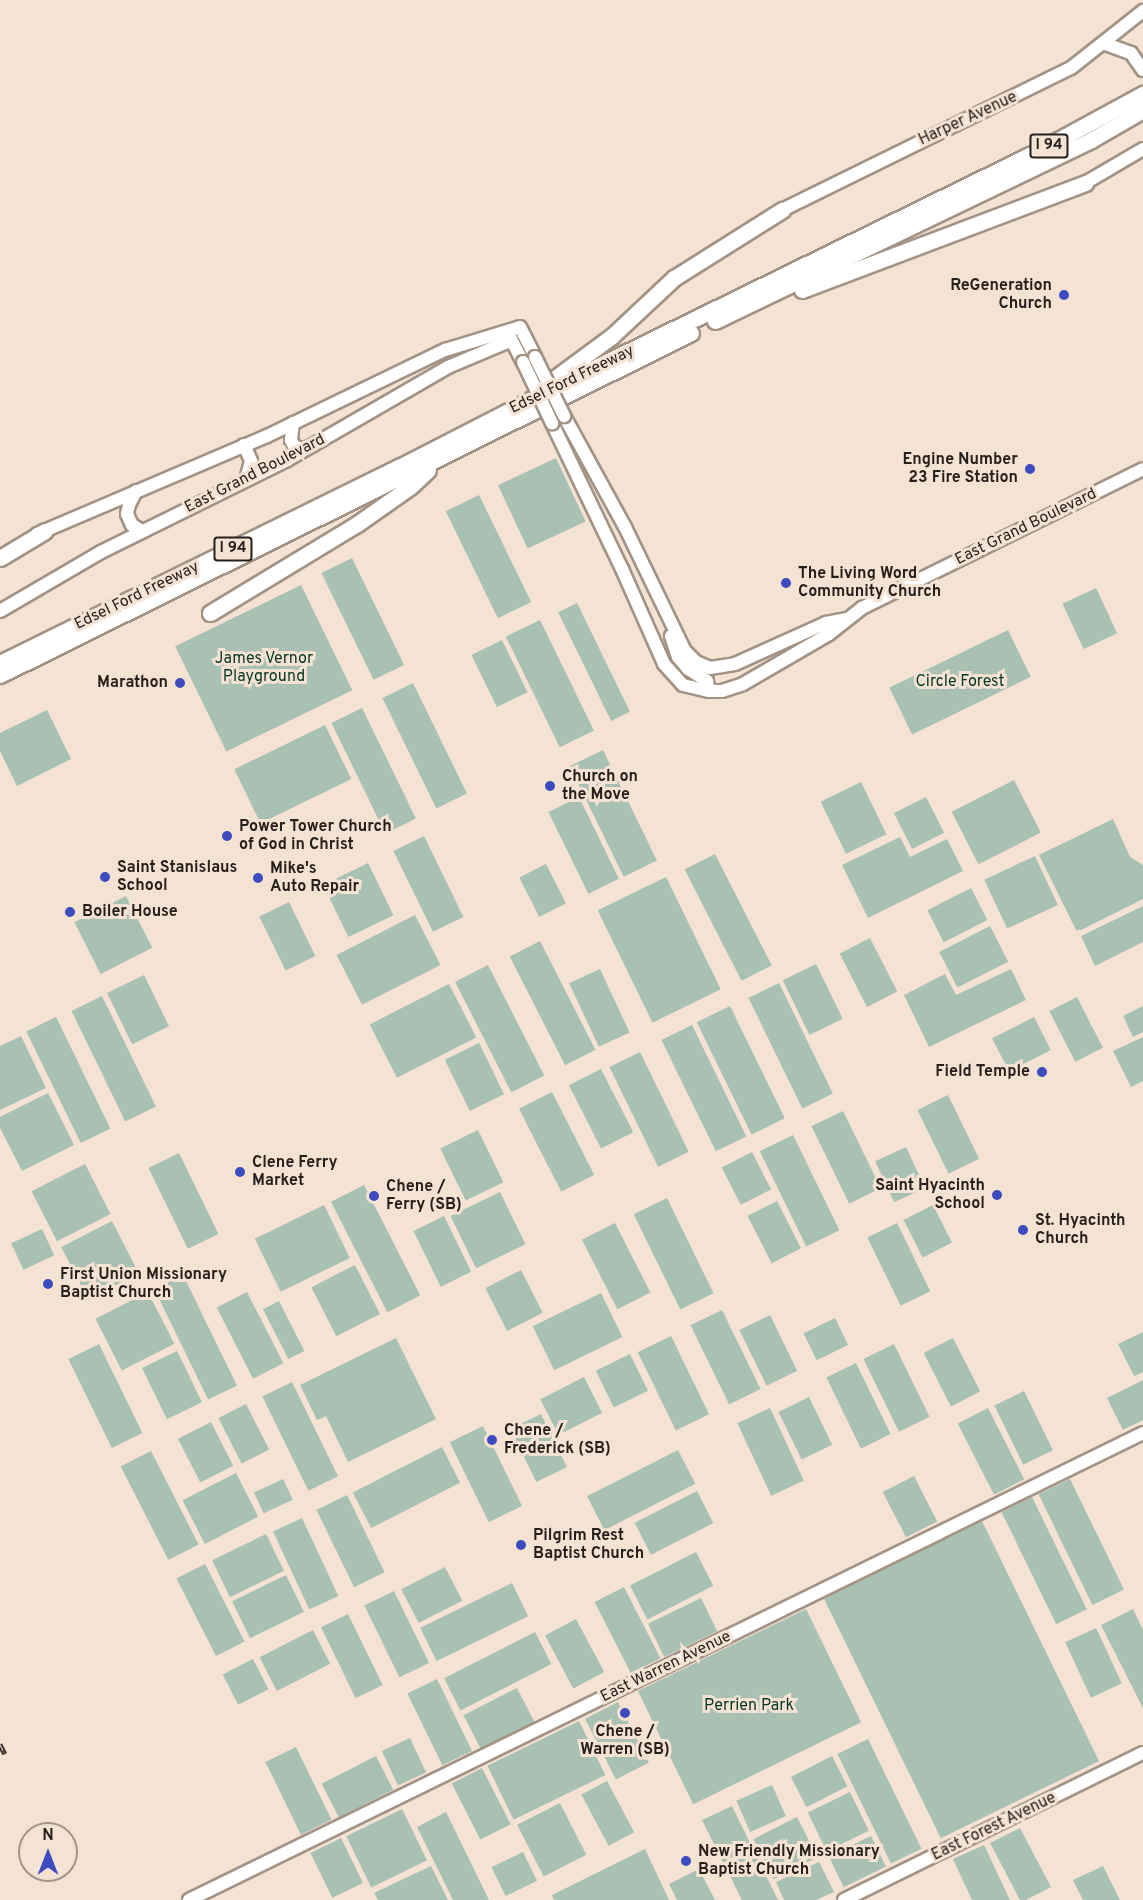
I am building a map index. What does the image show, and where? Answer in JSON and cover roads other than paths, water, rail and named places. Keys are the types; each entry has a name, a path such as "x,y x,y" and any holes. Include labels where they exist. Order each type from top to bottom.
{"highway":[{"name":"Edsel Ford Freeway","path":"0,663 1036,152 1143,94"},
{"name":"Edsel Ford Freeway","path":"0,675 695,331 1081,145 1143,110"},
{"path":"695,331 1085,183"},
{"path":"520,405 612,336 674,278 782,210"},
{"path":"210,613 357,524 411,486 441,458"},
{"path":"0,558 45,531"}],"main road":[{"name":"Harper Avenue","path":"782,210 1071,68 1142,17"},
{"path":"1103,43 1131,53 1141,66"},
{"path":"1085,183 1143,149"},
{"name":"East Grand Boulevard","path":"0,611 101,552 303,450 448,367 509,336 520,327 564,416 625,526 685,651 696,662 715,668 740,662 826,622 846,619"},
{"name":"East Grand Boulevard","path":"509,336 622,569 664,664 683,685 709,691 734,688 829,634 846,619 872,603 1143,469"},
{"name":"East Grand Boulevard","path":"0,549 244,446 436,354 509,336"},
{"path":"293,423 290,436 292,443 303,450"},
{"path":"244,446 251,461 246,480"},
{"path":"136,490 127,514 132,525 141,531"},
{"path":"663,608 678,657 688,669 707,681 709,691"},
{"path":"740,662 736,675 745,682"},
{"name":"East Warren Avenue","path":"189,1900 1143,1432"},
{"name":"East Forest Avenue","path":"844,1900 1143,1753"}],"railway":[{"path":"0,1744 5,1754"}],"place":[{"name":"ReGeneration Church","path":"1064,295"},
{"name":"Engine Number 23 Fire Station","path":"1030,469"},
{"name":"The Living Word Community Church","path":"786,583"},
{"name":"Marathon","path":"180,683"},
{"name":"Church on the Move","path":"550,786"},
{"name":"Power Tower Church of God in Christ","path":"227,836"},
{"name":"Saint Stanislaus School","path":"105,877"},
{"name":"Mike's Auto Repair","path":"258,878"},
{"name":"Boiler House","path":"70,912"},
{"name":"Field Temple","path":"1042,1072"},
{"name":"Clene Ferry Market","path":"240,1172"},
{"name":"Saint Hyacinth School","path":"997,1195"},
{"name":"Chene / Ferry (SB)","path":"374,1196"},
{"name":"St. Hyacinth Church","path":"1023,1230"},
{"name":"First Union Missionary Baptist Church","path":"48,1284"},
{"name":"Chene / Frederick (SB)","path":"492,1440"},
{"name":"Pilgrim Rest Baptist Church","path":"521,1545"},
{"name":"Chene / Warren (SB)","path":"625,1713"},
{"name":"New Friendly Missionary Baptist Church","path":"686,1861"}],"park label":[{"name":"James Vernor Playground","path":"264,668"},
{"name":"Circle Forest","path":"960,682"},
{"name":"Perrien Park","path":"749,1706"}]}
